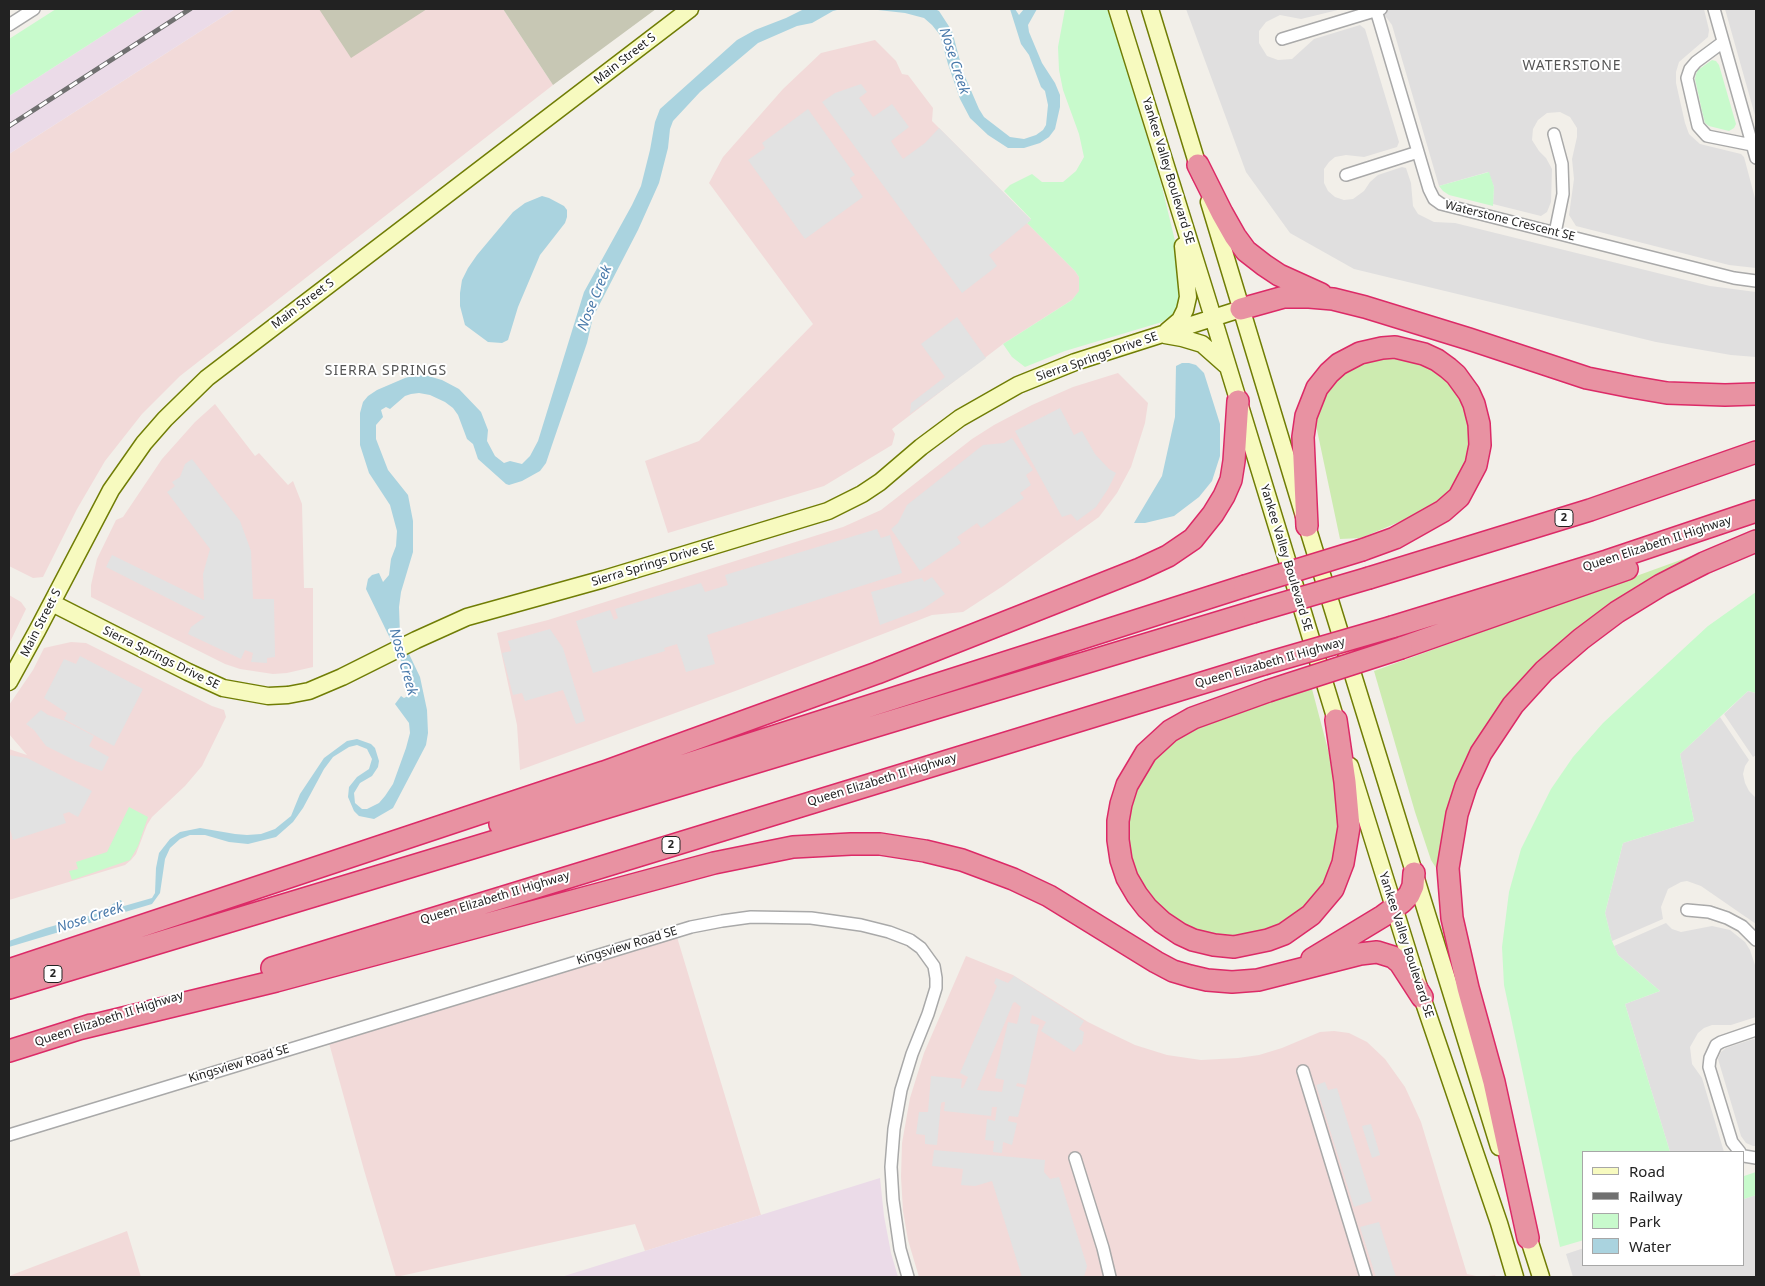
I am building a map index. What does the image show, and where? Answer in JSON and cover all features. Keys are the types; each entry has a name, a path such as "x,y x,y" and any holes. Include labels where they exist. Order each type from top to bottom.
{"highway":[{"path":"1198,165 1226,221 1246,250 1264,266 1333,299"},
{"path":"1241,309 1284,297 1333,299 1469,339 1587,378 1667,392 1725,395 1756,394"},
{"path":"97,960 284,894 1362,550 1402,535 1443,511 1459,497 1476,465 1480,445 1480,424 1469,393 1456,375 1437,360 1424,354 1395,347 1360,353 1339,364 1329,373 1317,388 1306,416 1303,437 1307,526"},
{"path":"9,970 604,772 877,673 1140,570 1168,556 1193,539 1224,496 1231,480 1234,461 1238,401"},
{"name":"2","path":"9,988 1369,578 1590,510 1756,452"},
{"name":"Queen Elizabeth II Highway","path":"9,1051 452,911 1607,561 1756,511"},
{"path":"1336,720 1349,827 1343,862 1333,889 1312,915 1284,934 1268,940 1234,947 1193,940 1174,930 1152,912 1137,895 1127,878 1121,860 1118,821 1121,804 1128,785 1146,753 1170,731 1193,718 1268,691 1401,648 1756,522"},
{"path":"1528,1238 1494,1082 1468,988 1452,918 1448,868 1457,814 1466,786 1481,753 1513,705 1544,672 1581,639 1617,612 1661,585 1704,563 1756,541"},
{"path":"78,1029 276,981 714,862 793,847 822,845 880,844 924,851 962,860 1014,879 1049,896 1156,962 1190,976 1207,980 1232,982 1258,980 1368,952 1386,954 1393,957 1400,963 1422,997"},
{"path":"1297,969 1395,908 1409,895 1413,886 1414,873"}],"main road":[{"name":"Main Street S","path":"9,682 111,490 165,418 207,378 690,9"},
{"name":"Yankee Valley Boulevard SE","path":"1117,9 1422,997 1496,1214 1515,1277"},
{"path":"1150,9 1414,873 1541,1277"},
{"path":"1163,335 1180,320 1188,297 1188,281 1176,197"},
{"name":"Sierra Springs Drive SE","path":"52,603 188,672 224,688 268,696 309,691 467,617 604,579 828,511 862,494 880,482 921,447 973,409 1018,385 1075,362 1241,309"},
{"path":"1163,335 1202,344 1228,367"}],"street":[{"path":"9,25 34,9"},
{"path":"1714,9 1756,158"},
{"path":"1282,38 1378,10"},
{"name":"Waterstone Crescent SE","path":"1378,10 1418,152 1434,199 1441,204 1734,278 1756,281"},
{"path":"1723,42 1696,62 1690,69 1687,78 1698,126 1707,136 1752,145"},
{"path":"1554,134 1562,164 1563,194 1556,233"},
{"path":"1346,175 1418,152"},
{"path":"1687,910 1709,912 1727,918 1742,926 1756,940"},
{"name":"Kingsview Road SE","path":"9,1135 690,927 751,917 811,918 861,924 910,940 921,948 934,966 936,978 936,988 928,1014 912,1054 901,1090 894,1129 891,1167 893,1200 900,1249 908,1277"},
{"path":"1739,1151 1732,1142 1709,1067 1710,1058 1712,1052 1721,1042 1756,1030"},
{"path":"1303,1071 1366,1277"},
{"path":"1075,1158 1110,1277"}],"shaded area":[{"path":"144,9 235,9 9,154 9,96"},
{"path":"235,9 503,9 553,85 180,376 142,414 105,461 77,509 43,577 33,578 9,566 9,154"},
{"path":"319,9 427,9 351,58"},
{"path":"503,9 656,9 553,85"},
{"path":"1186,9 1342,9 1301,19 1280,15 1266,22 1259,31 1259,43 1267,56 1278,60 1292,59 1314,39 1360,25 1365,29 1399,142 1397,147 1364,157 1346,155 1335,157 1329,162 1324,169 1324,183 1328,191 1335,197 1344,200 1353,199 1364,191 1378,175 1402,167 1406,168 1411,183 1413,206 1418,214 1434,222 1455,223 1710,286 1756,292 1756,357 1731,355 1656,342 1354,269 1290,233 1246,172"},
{"path":"1380,9 1704,9 1709,30 1708,37 1679,62 1676,72 1676,83 1689,134 1700,144 1741,154 1744,157 1756,202 1756,268 1729,265 1576,226 1569,215 1574,179 1572,159 1577,128 1570,117 1560,112 1547,113 1538,120 1533,129 1532,140 1552,169 1551,202 1547,212 1541,216 1493,204 1494,187 1488,172 1439,186 1392,25"},
{"path":"1725,9 1756,9 1756,119"},
{"path":"875,40 896,61 902,74 908,75 933,108 932,121 1031,220 1027,223 1075,271 1079,277 1079,292 1072,300 1003,344 892,429 895,434 892,445 824,486 668,533 645,461 699,441 813,324 709,183 723,157 783,89 821,53"},
{"path":"861,84 867,92 859,98 873,117 892,104 909,127 891,141 903,159 925,143 939,128 1031,220 989,255 997,266 962,293 822,102 835,93"},
{"path":"808,109 855,175 850,178 863,197 805,239 748,160 765,148 762,143"},
{"path":"957,317 986,358 910,414 911,403 945,377 921,344"},
{"path":"1118,373 1148,403 1145,423 1131,467 1117,493 1099,517 1003,586 963,612 932,615 738,690 520,770 517,725 497,633 548,620 843,527 881,510 972,439 994,425 1032,405 1073,387"},
{"path":"215,404 255,456 259,453 288,485 293,481 302,504 304,588 313,588 313,667 273,674 240,669 225,664 91,597 91,585 97,559 116,520 123,517 162,459 195,422"},
{"path":"1060,408 1074,435 1082,431 1095,454 1109,469 1116,473 1096,507 1077,521 1071,514 1062,517 1015,431"},
{"path":"1012,438 1033,470 1026,475 1031,485 1020,493 1024,498 981,528 977,523 957,537 961,543 920,571 891,529 898,523 907,505 983,445 1004,443"},
{"path":"192,459 240,521 251,551 253,599 274,599 275,657 267,658 267,663 251,662 253,653 245,650 241,659 188,634 191,627 205,617 106,567 112,555 204,600 203,574 210,549 167,492 175,486 172,482 180,477 185,464"},
{"path":"877,529 881,538 890,535 902,573 707,635 715,664 686,672 677,644 664,648 665,651 593,673 576,621 610,610 614,620 618,618 615,609 701,583 705,592 728,585 725,575"},
{"path":"932,577 945,594 923,609 880,625 871,592 922,578 924,582"},
{"path":"9,595 21,602 26,609 9,644"},
{"path":"550,629 563,648 585,721 576,724 563,690 525,701 522,693 513,695 502,653 511,651 508,641"},
{"path":"71,642 86,643 212,706 224,710 226,717 202,766 185,786 152,817 136,854 131,860 125,865 9,900 9,749 27,755 9,734 9,705 33,670 44,648"},
{"path":"80,656 143,689 114,746 64,719 67,713 44,698 64,659 76,664"},
{"path":"1748,691 1756,693 1756,755 1753,757 1724,714"},
{"path":"41,710 94,736 89,746 109,757 102,771 46,746 34,730 26,724"},
{"path":"1720,717 1749,760 1743,774 1749,791 1756,798 1756,924 1701,886 1687,881 1668,889 1661,907 1663,919 1612,941 1605,913 1623,843 1694,821 1680,754"},
{"path":"9,755 27,758 92,791 78,817 69,812 63,814 66,823 13,840 9,826"},
{"path":"1666,923 1672,929 1681,932 1712,926 1730,930 1745,942 1750,950 1756,968 1756,1017 1731,1025 1712,1025 1704,1028 1698,1033 1690,1047 1692,1064 1702,1078 1724,1151 1670,1151 1625,1004 1660,991 1618,955 1614,946"},
{"path":"677,937 761,1215 645,1251 635,1224 396,1277 329,1043"},
{"path":"966,956 1013,975 1088,1022 1108,1032 1135,1045 1167,1055 1201,1060 1259,1055 1282,1048 1320,1032 1334,1031 1349,1033 1367,1042 1385,1059 1405,1087 1421,1122 1467,1274 1481,1277 919,1277 908,1240 903,1211 902,1143 910,1098 924,1053"},
{"path":"1014,976 1084,1021 1079,1029 1084,1032 1082,1045 1080,1044 1074,1052 1041,1031 1046,1022 1032,1015 1030,1023 1039,1025 1026,1085 1017,1083 1016,1086 1025,1088 1018,1117 1009,1116 1008,1121 1017,1123 1012,1145 1003,1142 1002,1153 993,1152 994,1141 985,1140 987,1119 995,1121 997,1107 992,1107 991,1116 944,1111 945,1102 941,1103 937,1145 925,1144 925,1135 916,1134 919,1112 928,1112 931,1076 962,1079 961,1088 963,1088 968,1077 960,1073 997,986 994,983 996,978 1008,983","holes":["1015,1002 1021,1007 1017,1024 1008,1022 995,1078 1004,1080 1002,1092 977,1090 1013,1003"]},
{"path":"1756,1038 1756,1146 1753,1146 1746,1143 1741,1136 1718,1059 1721,1052 1726,1048"},
{"path":"1325,1082 1328,1090 1337,1088 1372,1201 1354,1207 1316,1085"},
{"path":"1371,1124 1380,1155 1372,1158 1362,1126"},
{"path":"934,1150 1045,1160 1044,1172 1050,1179 1059,1177 1087,1266 1084,1277 1022,1277 992,1181 975,1186 961,1185 963,1169 932,1166"},
{"path":"880,1178 884,1216 898,1277 561,1277"},
{"path":"1756,1195 1756,1277 1573,1277 1566,1254 1582,1249 1582,1266 1745,1266 1745,1199"},
{"path":"1379,1222 1396,1277 1376,1277 1360,1227"},
{"path":"127,1231 141,1277 9,1277 9,1276"}],"green space":[{"path":"56,9 144,9 9,96 9,39"},
{"path":"1065,9 1107,9 1111,19 1161,183 1176,245 1181,302 1175,313 1162,322 1065,351 1025,367 1012,357 1003,344 1072,300 1079,291 1079,277 1075,271 1027,223 1031,219 1004,191 1010,185 1032,174 1042,182 1063,182 1076,171 1084,157 1079,134 1063,90 1059,70 1058,47"},
{"path":"1712,60 1716,61 1719,65 1736,124 1729,131 1709,126 1705,123 1702,111 1695,79 1698,70"},
{"path":"1489,172 1494,187 1493,206 1449,195 1439,186"},
{"path":"1398,352 1426,359 1454,382 1467,408 1473,432 1467,460 1456,486 1432,505 1411,517 1361,538 1340,539 1313,411 1332,378 1362,357"},
{"path":"1733,541 1557,649 1453,794 1441,841 1441,868 1438,871 1431,860 1415,812 1374,671"},
{"path":"1756,592 1756,693 1748,691 1680,754 1694,821 1623,843 1605,913 1612,941 1618,955 1660,991 1625,1004 1670,1151 1582,1151 1582,1241 1560,1247 1504,985 1502,947 1509,892 1521,849 1551,789 1573,757 1603,723 1708,626"},
{"path":"1312,689 1341,799 1341,839 1327,881 1308,907 1279,926 1250,935 1213,936 1187,927 1156,905 1139,884 1126,846 1132,787 1145,765 1185,730 1229,713"},
{"path":"129,807 148,817 138,846 130,860 72,880 69,871 78,869 76,862 107,852"},
{"path":"1756,1172 1756,1195 1745,1199 1745,1176"}],"water":[{"name":"Nose Creek","path":"804,9 841,9 833,11 812,23 797,26 758,43 700,92 673,121 659,183 638,230 593,317 587,343 546,463 540,471 522,481 509,485 506,484 478,459 473,444 467,439 458,415 453,408 430,395 411,394 405,396 390,409 386,407 381,410 383,417 376,425 376,439 388,470 408,495 413,521 413,552 401,592 399,607 400,635 420,677 427,710 428,733 426,745 393,808 374,819 359,816 354,811 348,797 349,787 357,777 369,769 372,759 367,749 357,745 349,747 333,757 324,769 303,808 293,822 276,837 248,844 229,842 205,835 190,835 180,839 170,848 165,859 160,893 152,904 9,947 9,941 102,912 117,901 121,900 124,906 152,898 155,893 159,853 170,839 180,832 200,828 247,835 261,834 275,829 291,816 300,794 324,758 347,741 357,739 371,744 375,748 379,761 378,767 372,776 360,783 354,793 355,803 362,809 367,809 379,803 385,796 393,784 410,733 409,723 395,704 401,696 404,698 408,696 404,667 366,589 368,579 372,575 379,573 383,582 389,575 391,559 396,546 397,531 390,505 369,473 360,445 360,413 363,402 377,390 405,378 416,375 442,380 459,389 481,412 488,430 487,441 495,456 504,463 510,461 522,464 530,456 538,441 584,292 641,186 655,122 660,109 737,40 755,30"},
{"name":"Nose Creek","path":"869,9 935,9 939,11 952,31 963,72 984,117 1010,137 1024,139 1036,135 1043,130 1046,125 1048,105 1045,91 1041,87 1029,55 1021,44 1010,9 1015,9 1019,15 1024,9 1037,9 1028,25 1029,32 1042,63 1055,83 1060,95 1060,107 1055,129 1049,137 1040,143 1024,148 1008,148 988,135 970,118 960,99 940,35 932,25 924,18 905,13"},
{"path":"542,196 564,206 567,210 565,223 540,255 518,307 508,340 502,343 488,342 465,325 460,306 462,280 477,255 513,212 525,203"},
{"path":"1182,363 1196,365 1204,373 1220,424 1220,456 1212,481 1199,497 1174,516 1145,523 1134,523 1162,476 1175,417 1176,366"}],"railway":[{"path":"9,126 190,9"}],"district":[{"name":"WATERSTONE","path":"1572,66"},
{"name":"SIERRA SPRINGS","path":"386,371"}]}
